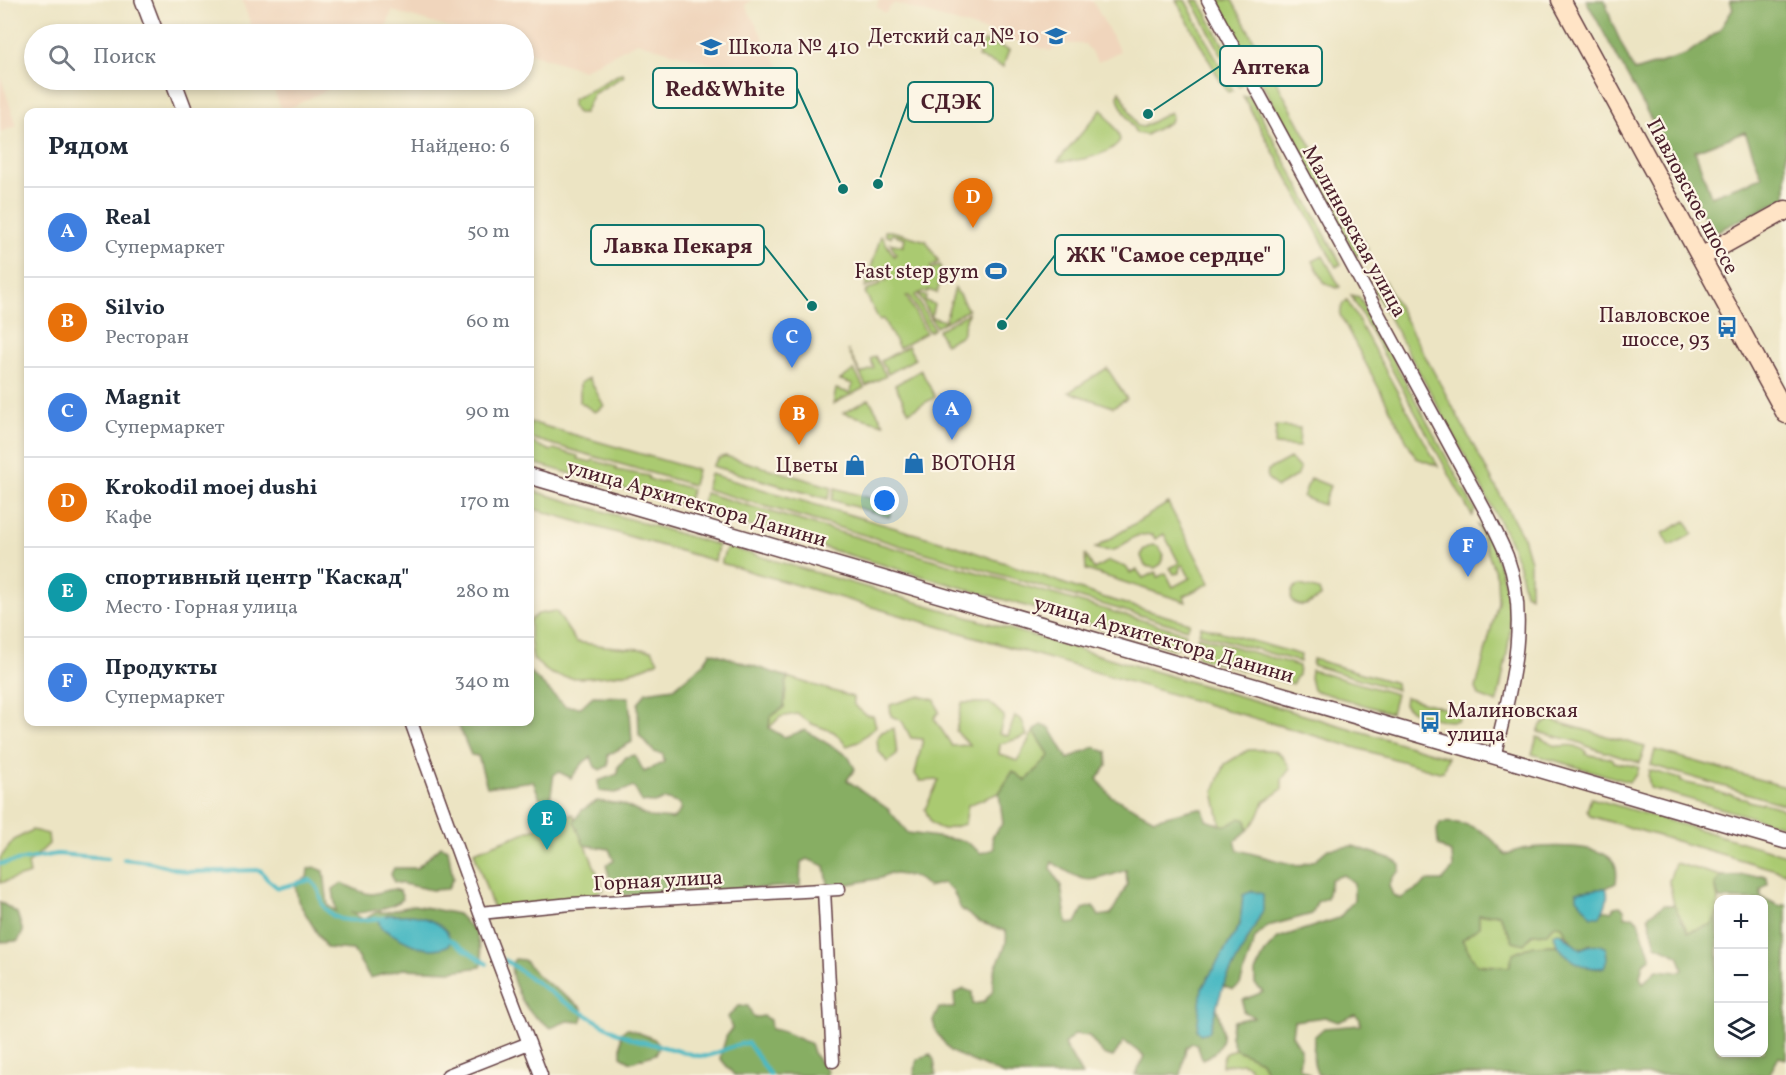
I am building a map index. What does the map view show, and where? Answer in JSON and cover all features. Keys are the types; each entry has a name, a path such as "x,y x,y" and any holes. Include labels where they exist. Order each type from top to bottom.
{"main road":[{"name":"Павловское шоссе","path":"1561,0 1786,414"},
{"path":"1701,257 1786,210"}],"street":[{"path":"143,0 152,24"},
{"name":"Малиновская улица","path":"1208,0 1487,514 1507,557 1518,604 1518,642 1494,757"},
{"path":"177,90 184,108"},
{"name":"улица Архитектора Данини","path":"534,477 1786,841"},
{"path":"412,726 541,1075"},
{"name":"Горная улица","path":"480,913 571,904 839,889"},
{"path":"824,890 833,1061"},
{"path":"448,1075 528,1043"}],"shaded area":[{"name":"Школа № 410","path":"242,0 752,0 745,5 788,82 782,85 637,42 583,70 534,54 534,24 436,24 392,11 387,24 250,24"},
{"name":"Детский сад № 10","path":"879,0 1092,0 1120,51 1098,62 1085,44 1066,44 1050,51 894,3 885,13 877,7"},
{"path":"0,75 17,126 0,132"},
{"path":"274,90 326,90 290,108 280,108"}],"green space":[{"path":"1176,0 1185,0 1233,90 1228,92 1220,80"},
{"path":"1192,0 1199,0 1243,82 1239,87"},
{"path":"1217,0 1232,0 1368,250 1356,256"},
{"path":"1586,0 1605,0 1612,23 1634,71 1685,55 1719,31 1733,9 1730,0 1786,0 1786,198 1713,233","holes":["1745,132 1762,177 1711,196 1695,151"]},
{"path":"984,41 1009,50 1003,67 978,57"},
{"path":"621,73 624,76 593,94 584,113 577,113 572,106 572,100"},
{"path":"1120,91 1137,126 1143,127 1170,112 1172,116 1170,122 1146,135 1136,133 1119,102"},
{"path":"1243,96 1250,96 1341,264 1336,267"},
{"path":"1102,109 1118,133 1120,140 1115,146 1092,157 1058,161"},
{"path":"885,231 926,241 939,262 931,266 931,269 940,265 943,281 940,282 937,293 928,290 927,293 922,292 915,295 934,329 929,332 909,296 906,296 926,333 899,348 883,319 879,320 865,292 887,280 886,277 865,288 881,235 894,256 896,254 890,243 903,246 905,238 892,234 891,237 886,236"},
{"path":"1323,256 1340,287 1325,284 1313,261"},
{"path":"1384,280 1523,537 1530,561 1530,596 1525,593 1519,566 1510,542 1374,290 1377,283"},
{"path":"955,288 968,310 936,327 919,295 926,296 925,301 934,304 931,317 945,321"},
{"path":"1351,295 1359,297 1475,510 1472,516"},
{"path":"1347,300 1438,466 1416,458 1340,315 1342,305"},
{"path":"968,313 962,335 945,344 938,330"},
{"path":"908,346 915,359 888,374 881,361"},
{"path":"848,350 861,374 874,368 870,359 875,356 886,376 866,386"},
{"path":"1107,368 1127,399 1113,407 1069,392"},
{"path":"854,370 864,388 833,404 836,389 850,393 853,384 840,380"},
{"path":"921,370 935,397 909,412 895,385"},
{"path":"589,378 604,406 595,412 580,402 580,383"},
{"path":"869,399 884,424 843,413"},
{"path":"534,423 697,470 693,485 534,439"},
{"path":"1276,426 1300,428 1299,447 1275,445"},
{"path":"534,444 551,451 554,449 578,456 578,459 591,462 593,460 616,467 616,470 648,476 649,479 661,483 663,481 692,489 683,506 534,463"},
{"path":"725,456 832,487 828,499 712,466 719,458"},
{"path":"1290,458 1300,469 1298,475 1277,487 1267,478 1268,470"},
{"path":"710,474 957,546 1102,597 1190,623 1187,629 706,489"},
{"path":"1310,478 1330,486 1323,505 1303,497"},
{"path":"835,488 890,504 893,506 889,517 832,500"},
{"path":"534,491 718,545 715,561 534,509"},
{"path":"705,493 1186,633 1183,642 1174,649 704,513"},
{"path":"1168,503 1210,583 1184,596 1186,602 1086,570 1085,554 1094,569 1109,561 1126,567 1130,573 1137,570 1143,578 1156,572 1158,577 1166,573 1173,587 1190,578 1183,565 1180,566 1179,573 1174,574 1170,568 1179,563 1164,534 1155,539 1153,535 1135,537 1113,550 1095,548"},
{"path":"1686,521 1693,534 1670,546 1663,533"},
{"path":"1477,525 1486,529 1508,599 1509,644 1497,703 1479,696 1476,688 1498,602 1497,577"},
{"path":"1152,545 1158,546 1164,555 1160,565 1155,568 1145,566 1141,556 1143,550"},
{"path":"728,547 1448,757 1443,771 1439,772 721,563"},
{"path":"1300,585 1319,590 1321,596 1303,605 1296,604 1292,601 1292,593 1295,587"},
{"path":"556,611 576,642 652,650 658,661 621,674 591,678 563,677 552,674 534,660 534,617 538,614"},
{"path":"1201,626 1301,655 1300,662 1199,633"},
{"path":"1198,636 1299,666 1298,675 1292,684 1198,657 1195,645"},
{"path":"711,652 787,677 784,707 770,717 769,728 784,737 805,730 848,756 855,769 847,780 888,809 908,833 965,841 981,853 994,849 992,837 1003,823 999,793 1013,771 1026,781 1050,756 1034,731 1041,725 1050,728 1068,759 1094,747 1107,752 1107,766 1097,779 1111,796 1154,819 1194,809 1203,809 1206,820 1220,825 1227,825 1240,818 1246,820 1248,830 1235,841 1238,850 1298,866 1315,860 1328,849 1353,846 1392,859 1400,865 1400,871 1393,877 1389,886 1393,895 1401,899 1427,881 1442,881 1453,869 1452,854 1438,845 1437,830 1440,823 1460,824 1477,829 1492,840 1505,855 1524,848 1547,847 1573,847 1597,851 1615,863 1616,883 1606,888 1577,892 1600,916 1603,911 1611,911 1614,907 1620,906 1624,909 1625,917 1633,916 1638,921 1651,958 1643,963 1640,977 1643,983 1657,970 1678,972 1683,969 1678,955 1656,945 1648,916 1664,905 1674,905 1688,932 1714,922 1714,1057 1768,1057 1768,900 1780,906 1786,904 1786,1059 1779,1057 1769,1075 1318,1075 1314,1061 1314,1037 1324,1028 1360,1025 1360,1019 1355,1015 1338,1022 1325,1017 1294,1021 1292,1035 1301,1049 1299,1067 1310,1075 1268,1075 1261,1061 1235,1049 1231,1035 1232,1025 1234,1021 1254,1017 1243,1011 1243,1000 1263,992 1255,984 1255,972 1266,951 1278,938 1339,918 1354,900 1354,883 1344,875 1331,879 1327,898 1317,902 1312,914 1268,926 1255,938 1240,985 1233,990 1223,986 1263,910 1243,896 1240,925 1202,988 1209,1031 1216,1005 1221,1022 1221,1044 1211,1055 1202,1059 1197,1044 1192,1043 1186,1048 1181,1075 1135,1075 1144,1056 1124,1041 1113,1057 1103,1054 1089,1036 1075,1034 1064,1044 1082,1075 1004,1075 951,1052 936,1032 933,1021 939,1008 955,1008 954,994 964,989 972,992 973,1004 984,1002 994,989 994,973 1006,939 1006,931 979,922 961,909 953,891 943,883 928,887 916,877 889,873 881,878 834,887 828,884 825,866 807,859 801,862 800,886 624,895 618,886 611,883 606,865 614,861 609,849 584,845 574,821 582,810 597,801 622,804 649,817 673,819 680,811 680,804 665,799 654,803 642,802 634,787 615,793 599,791 598,781 618,774 618,767 626,757 635,755 644,772 664,762 663,754 654,752 639,735 638,704 646,692 674,688 703,664","holes":["1052,862 1080,878 1094,879 1126,870 1127,885 1111,914 1099,916 1093,906 1083,909 1076,923 1067,924 1061,886 1051,869","1499,914 1513,941 1524,944 1533,934 1547,933 1555,925 1562,926 1575,947 1580,949 1591,944 1604,967 1584,966 1557,945 1531,946 1513,954 1509,967 1477,965 1462,940 1479,927 1479,915"]},
{"path":"1313,659 1393,682 1397,690 1312,665"},
{"path":"1311,670 1396,694 1391,713 1313,690"},
{"path":"534,676 565,706 581,707 593,696 629,697 632,742 608,755 608,766 600,770 595,767 591,757 571,778 559,772 554,774 550,801 541,801 533,781 487,787 478,756 471,755 459,726 534,726"},
{"path":"787,677 853,697 854,705 866,715 873,716 876,726 858,742 847,746 834,732 812,724 797,714 780,717 769,728 770,717 784,707"},
{"path":"920,696 935,700 939,712 934,718 952,746 970,745 956,731 962,703 990,703 1004,716 999,734 1008,736 1015,716 1022,720 1027,736 1000,744 999,754 1017,761 1034,731 1050,755 1026,781 1013,771 999,793 968,805 965,824 942,830 931,823 925,809 939,780 920,781 915,774 923,739 911,738 902,721 891,716 890,705"},
{"path":"1405,697 1461,713 1458,720 1453,721 1430,717 1404,704"},
{"path":"1550,720 1645,747 1640,763 1538,732 1541,725"},
{"path":"894,728 897,755 887,762 878,750 877,738 882,732"},
{"path":"1537,737 1556,746 1575,746 1586,751 1586,754 1639,767 1637,774 1629,782 1532,754"},
{"path":"1248,750 1274,751 1282,756 1290,769 1282,779 1282,789 1264,802 1258,817 1248,830 1246,820 1230,826 1221,826 1214,791 1225,764"},
{"path":"1655,750 1786,787 1786,805 1651,765"},
{"path":"1649,770 1681,779 1681,782 1781,808 1786,812 1786,827 1650,788"},
{"path":"1591,798 1786,855 1786,873 1590,816 1587,810"},
{"path":"573,814 604,890 592,894 591,900 493,908 474,852"},
{"path":"32,830 48,834 49,844 28,864 30,874 0,883 0,858 14,840"},
{"path":"441,846 448,849 453,878 448,889 432,890 394,882 391,874 394,868 417,868"},
{"path":"1675,863 1721,876 1715,884 1717,895 1714,895 1713,924 1688,932 1674,905 1669,881"},
{"path":"314,867 324,871 328,906 336,911 333,889 342,883 371,894 392,889 400,891 403,899 393,905 352,913 364,920 376,912 387,912 414,905 458,914 476,933 483,961 481,967 451,971 403,969 370,978 353,950 326,948 298,901 295,883 307,878 308,869"},
{"path":"1762,875 1767,877 1768,884 1761,890 1761,895 1718,895 1715,884 1721,876"},
{"path":"0,902 17,913 23,932 18,941 0,942"},
{"path":"1499,914 1513,941 1533,934 1547,933 1555,925 1563,926 1567,935 1558,932 1554,934 1557,945 1531,946 1509,967 1476,964 1462,940 1479,927 1478,915"},
{"path":"515,959 524,960 539,977 582,1008 584,1015 581,1022 567,1021 551,1028 531,1013 523,1002 513,978 512,964"},
{"path":"738,1006 748,1006 754,1018 763,1016 770,1020 771,1029 810,1043 813,1053 827,1070 827,1075 734,1075 720,1058 727,1034 732,1029 728,1017"},
{"path":"627,1028 654,1039 660,1045 656,1054 631,1062 621,1056 621,1033"},
{"path":"1235,1049 1261,1061 1268,1075 1253,1075 1249,1066 1242,1063 1222,1066 1225,1054"},
{"path":"930,1054 934,1060 936,1075 914,1075 917,1060"}],"water":[{"path":"1606,888 1607,899 1604,910 1600,916 1592,916 1577,898 1577,892"},
{"path":"1253,891 1263,894 1263,910 1223,986 1209,1032 1200,1034 1197,1030 1202,988 1240,925 1243,895"},
{"path":"388,915 414,915 435,922 448,934 449,945 431,949 405,941 381,928 378,920"},
{"path":"1558,932 1580,949 1590,945 1606,948 1607,959 1604,967 1588,967 1566,955 1554,935"}],"waterway":[{"path":"0,864 57,854 108,858"},
{"path":"124,859 150,862 187,872 260,870 278,888 310,880 318,888 325,908 337,918 352,921 384,918"},
{"path":"447,938 487,964"},
{"path":"505,960 561,1000 616,1032 633,1039 698,1056 708,1056 739,1044 748,1043 770,1075"}],"place":[{"name":"Детский сад № 10","path":"1056,36"},
{"name":"Школа № 410","path":"711,47"},
{"name":"Аптека","path":"1148,114"},
{"name":"СДЭК","path":"878,184"},
{"name":"Red&White","path":"843,189"},
{"name":"Krokodil moej dushi","path":"973,228"},
{"name":"Fast step gym","path":"996,271"},
{"name":"Лавка Пекаря","path":"812,306"},
{"name":"ЖК \"Самое сердце\"","path":"1002,325"},
{"name":"Павловское шоссе, 93","path":"1727,327"},
{"name":"Magnit","path":"792,368"},
{"name":"Real","path":"952,440"},
{"name":"Silvio","path":"799,445"},
{"name":"ВОТОНЯ","path":"914,463"},
{"name":"Цветы","path":"855,465"},
{"name":"Продукты","path":"1468,577"},
{"name":"Малиновская улица","path":"1430,722"},
{"name":"спортивный центр \"Каскад\"","path":"547,850"}]}
